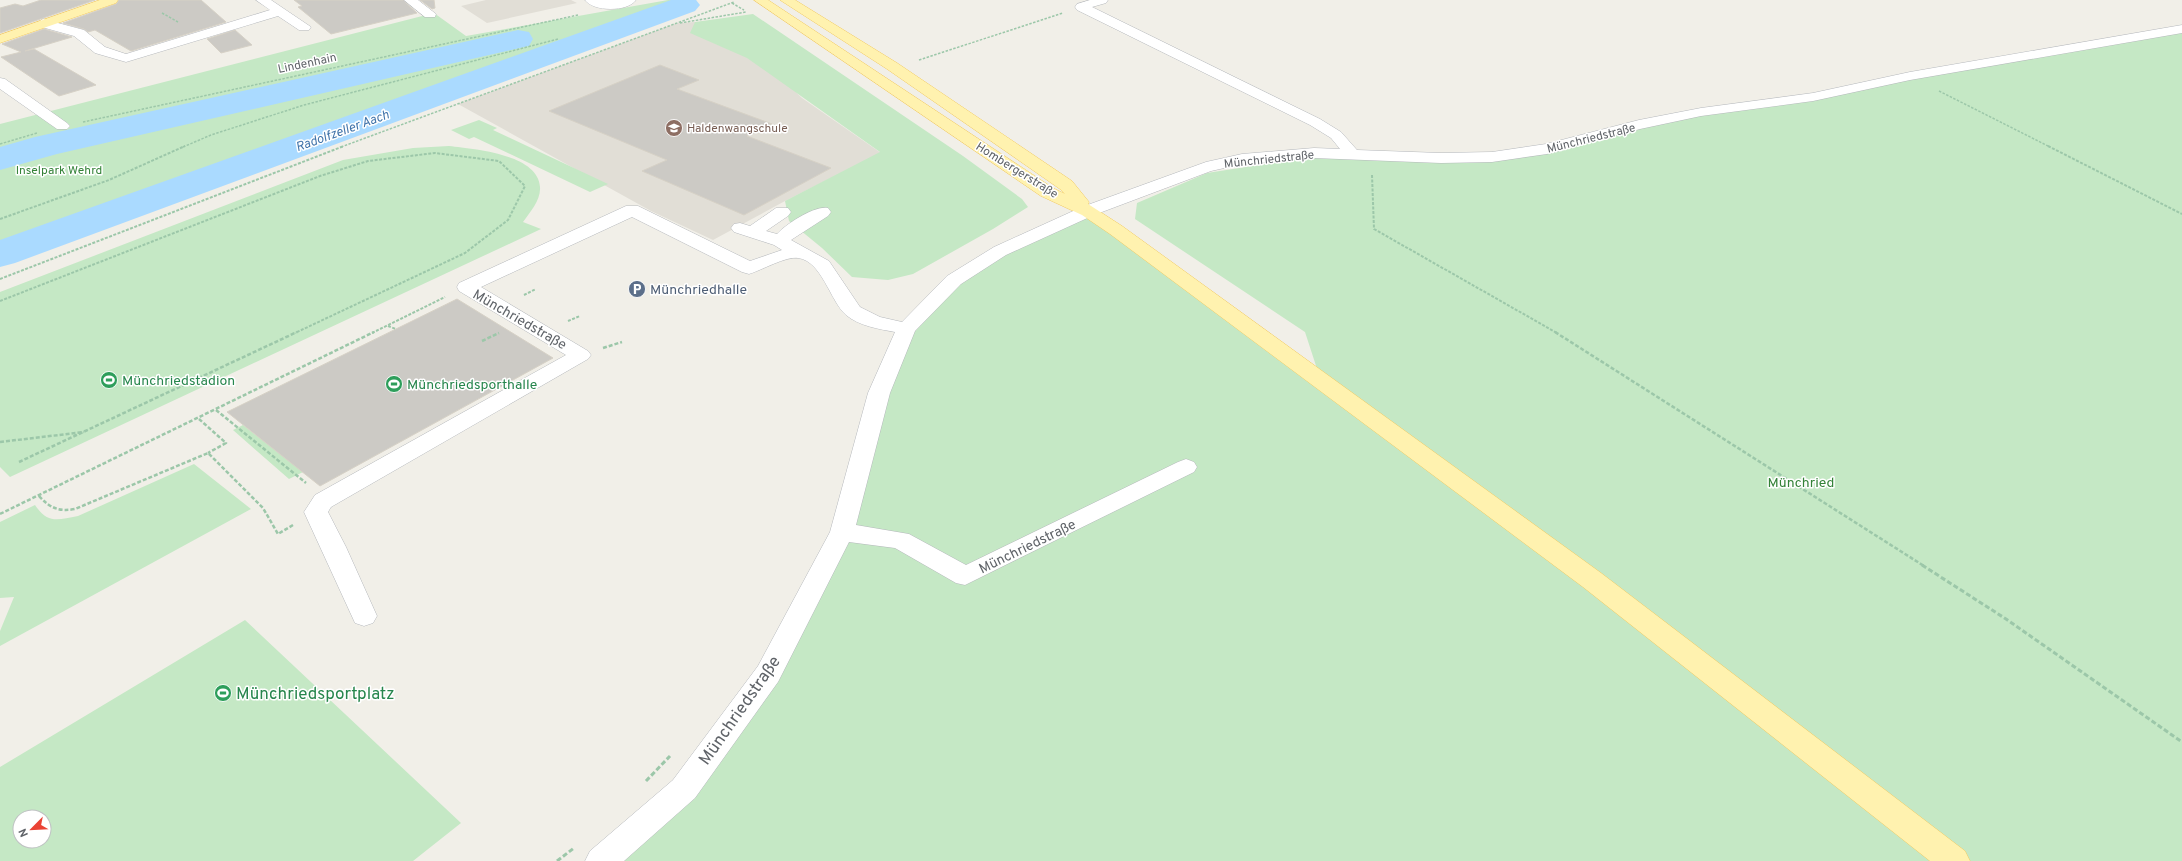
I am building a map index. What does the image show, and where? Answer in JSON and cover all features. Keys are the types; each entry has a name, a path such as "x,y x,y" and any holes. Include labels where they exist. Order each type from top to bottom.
{"main road":[{"path":"0,39 112,0"},
{"name":"Hombergerstraße","path":"760,0 1047,192 1088,211"},
{"name":"Hombergerstraße","path":"786,0 892,66 1066,185 1088,211"},
{"path":"1088,211 1592,580 1954,861"}],"street":[{"path":"262,0 304,27"},
{"path":"410,0 430,14"},
{"path":"591,0 596,4 608,5 630,0"},
{"path":"1080,7 1102,0"},
{"path":"1080,7 1315,122 1336,135 1352,154"},
{"path":"43,23 79,33 100,50 126,58 281,11"},
{"name":"Münchriedstraße","path":"601,861 684,789 768,674 842,532 879,393 906,329 954,280 1000,252 1088,211 1206,167 1234,161 1314,153 1441,158 1492,157 1547,149 1639,125 1701,112 1813,97 1910,76 2182,30"},
{"path":"0,82 62,126"},
{"name":"Münchriedstraße","path":"466,287 632,210 749,268 798,252"},
{"path":"782,212 746,230 780,241 824,265 853,312 874,322 906,329"},
{"path":"780,241 788,232 822,212"},
{"name":"Münchriedstraße","path":"364,616 334,547 316,512 324,501 581,355 501,306 466,287"},
{"name":"Münchriedstraße","path":"842,532 900,540 965,576 1186,467"}],"path":[{"path":"0,279 342,147 678,23 733,3 747,12 695,22 678,23"},
{"path":"923,59 1080,7"},
{"name":"Lindenhain","path":"0,144 62,126 224,90 581,15"},
{"path":"0,218 109,180 211,135 304,105 558,39"},
{"path":"1910,76 2182,214"},
{"path":"0,301 320,176 368,161 435,153 499,161 525,186 508,220 465,253 87,432 19,462"},
{"path":"1352,154 1374,176 1374,229 1579,345 2006,619 2182,742"},
{"path":"0,514 199,419 466,287"},
{"path":"388,326 396,330"},
{"path":"216,410 302,479"},
{"path":"39,496 48,506 56,511 68,511 83,507 208,453 226,443 199,419"},
{"path":"0,442 87,432"},
{"path":"208,453 263,508 278,534"},
{"path":"645,783 672,754"},
{"path":"557,861 579,844"}],"shaded area":[{"path":"486,0 571,0 577,3 487,23 461,6"},
{"name":"Haldenwangschule","path":"695,22 748,46 802,98 881,153 785,201 713,240 651,211 458,104 677,23"}],"green space":[{"name":"Inselpark Wehrd","path":"668,0 697,0 0,254 0,124 434,13 466,36"},
{"path":"753,14 963,156 1022,199 1028,207 993,229 913,274 888,280 852,277 822,248 789,221 785,201 880,152 747,58 690,33 695,22"},
{"name":"Münchried","path":"2182,31 2182,861 601,861 684,789 842,532 906,329 954,280 1088,211 1320,378 1305,332 1135,219 1137,203 1207,173 1312,157 1494,158 1704,113"},
{"path":"479,120 497,128 493,130 608,184 590,192 474,137 469,139 451,130"},
{"name":"Münchriedstadion","path":"449,146 503,155 517,160 528,167 537,176 540,192 534,206 523,222 541,229 10,477 0,467 0,292 343,160 413,148"},
{"path":"243,425 303,472 289,479 233,430"},
{"path":"194,464 251,509 0,646 0,631 14,597 0,598 0,522 35,505 44,515 49,518 64,519 78,516"},
{"name":"Münchriedsportplatz","path":"245,620 461,823 413,861 0,861 0,767"}],"building":[{"path":"41,0 95,0 0,33 0,8 15,4 23,6"},
{"path":"119,0 201,0 226,22 131,51 95,30 88,32 84,29 63,23 116,4"},
{"path":"294,0 403,0 417,13 331,34 298,7 302,6"},
{"path":"420,0 434,0 435,8 432,9"},
{"path":"44,29 72,37 25,51 34,49 96,85 59,96 1,57 21,52 2,44"},
{"path":"235,30 252,45 221,53 207,39"},
{"path":"660,65 699,80 677,89 772,124 747,136 831,168 744,215 642,171 667,160 549,111"},
{"name":"Münchriedsporthalle","path":"457,299 553,358 320,486 227,412"}],"waterway":[{"name":"Radolfzeller Aach","path":"0,254 685,5"},
{"name":"Radolfzeller Aach","path":"0,159 48,145 518,39"}],"place":[{"name":"Haldenwangschule","path":"674,128"},
{"name":"Münchriedhalle","path":"637,289"},
{"name":"Münchriedstadion","path":"109,380"},
{"name":"Münchriedsporthalle","path":"394,384"},
{"name":"Münchriedsportplatz","path":"223,693"}]}
